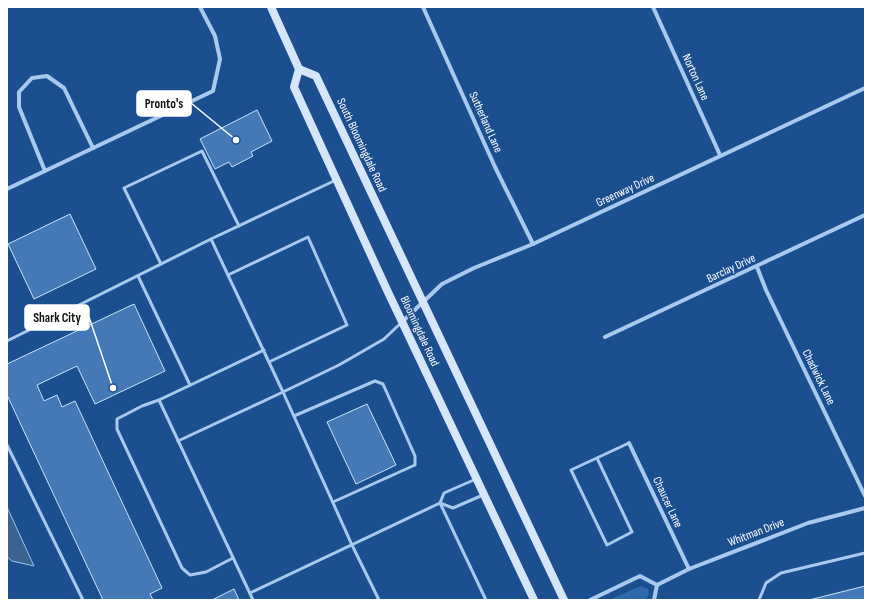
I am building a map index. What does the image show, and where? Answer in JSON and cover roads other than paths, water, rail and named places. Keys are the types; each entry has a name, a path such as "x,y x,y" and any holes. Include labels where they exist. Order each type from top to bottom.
{"main road":[{"path":"271,7 299,70"},
{"name":"Bloomingdale Road","path":"299,70 294,87 402,322 534,600"},
{"name":"South Bloomingdale Road","path":"299,70 316,76 423,302"},
{"name":"Bloomingdale Road","path":"423,302 564,600"}],"street":[{"path":"7,189 213,91 220,58 215,36 200,7"},
{"name":"Sutherland Lane","path":"423,7 495,167 533,244"},
{"name":"Norton Lane","path":"653,7 720,155"},
{"path":"45,171 19,107 19,92 32,78 46,76 64,88 93,148"},
{"name":"Greenway Drive","path":"402,322 442,284 474,268 533,244 865,88"},
{"name":"Barclay Drive","path":"605,337 758,267 865,215"},
{"name":"Chadwick Lane","path":"758,267 766,290 865,496"},
{"name":"Chaucer Lane","path":"629,443 689,570"},
{"name":"Whitman Drive","path":"657,585 689,570 808,523 865,508"},
{"path":"590,600 640,576 657,585 654,600"}],"lane":[{"path":"161,264 124,188 202,151 239,226"},
{"path":"7,341 161,264 336,180"},
{"path":"228,275 308,237 347,325 269,362"},
{"path":"211,240 264,350 352,545 379,600"},
{"path":"138,276 190,385"},
{"path":"178,441 339,365 384,339 402,322"},
{"path":"234,558 206,572 190,575 182,568 117,429 117,418 159,400 264,350"},
{"path":"294,416 375,381 383,384 415,456 415,466 333,502"},
{"path":"159,400 253,600"},
{"path":"597,458 632,532 607,544 571,470 629,443"},
{"path":"7,445 83,600"},
{"path":"250,593 440,503 444,493 476,479"},
{"path":"440,503 453,508 484,495"},
{"path":"440,503 486,600"},
{"path":"759,600 766,583 781,573 865,553"}],"place":[{"name":"Pronto's","path":"236,140"},
{"name":"Shark City","path":"113,388"}]}
